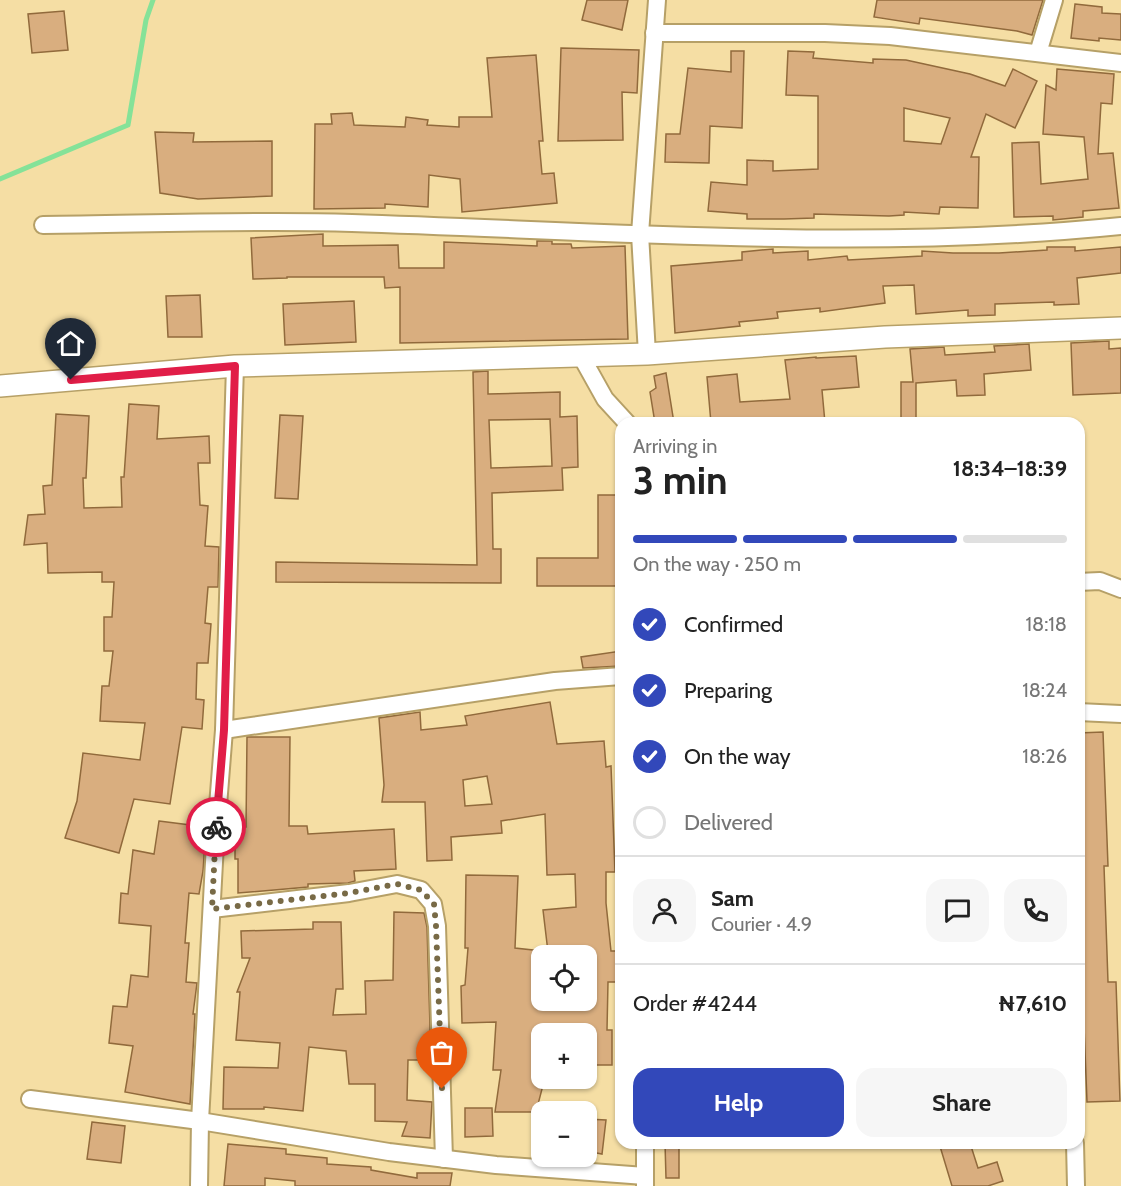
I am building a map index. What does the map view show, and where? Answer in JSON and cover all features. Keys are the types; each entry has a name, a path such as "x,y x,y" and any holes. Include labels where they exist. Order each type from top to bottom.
{"street":[{"path":"647,354 640,234 657,0"},
{"path":"1038,53 1054,0"},
{"path":"654,33 825,33 890,36 1121,63"},
{"path":"43,225 348,223 640,234 888,238 1050,233 1121,226"},
{"path":"0,386 235,366 647,354 885,337 1121,328"},
{"path":"581,356 605,399 622,417"},
{"path":"199,1186 200,1121 224,730 235,366"},
{"path":"1085,582 1100,582 1121,589"},
{"path":"224,730 555,681 615,676"},
{"path":"1085,712 1121,714"},
{"path":"212,909 349,893 397,884 421,890 434,904 444,1159"},
{"path":"30,1099 200,1121 389,1152 645,1181 645,1149"},
{"path":"1075,1149 1076,1186"}],"building":[{"path":"587,0 628,0 622,30 582,20"},
{"path":"877,0 1043,0 1032,35 920,18 919,24 874,17"},
{"path":"1075,4 1102,7 1102,13 1121,14 1121,40 1099,38 1099,41 1071,38"},
{"path":"64,11 68,50 32,53 28,14"},
{"path":"561,48 639,50 637,93 622,92 623,140 558,141"},
{"path":"731,51 744,51 742,128 710,126 709,163 665,162 666,134 680,134 688,68 731,72"},
{"path":"788,51 814,52 813,58 873,63 873,59 906,60 970,74 1005,86 1013,69 1037,81 1015,128 986,114 971,157 979,157 978,208 940,207 939,214 904,212 904,215 889,216 814,214 814,218 784,219 747,219 747,214 708,211 711,182 747,185 747,160 773,161 773,171 818,169 818,96 786,95","holes":["904,108 950,118 941,144 904,141"]},
{"path":"536,55 543,141 539,141 542,174 554,173 557,203 462,212 460,179 429,175 428,207 385,204 385,208 314,209 315,124 332,124 331,114 352,113 354,125 405,127 406,117 428,120 427,125 459,127 459,117 492,117 487,58"},
{"path":"1057,69 1114,74 1112,104 1101,103 1098,154 1113,153 1119,208 1083,211 1083,217 1053,220 1053,216 1014,217 1012,143 1039,142 1041,184 1088,179 1084,137 1043,134 1046,85 1056,90"},
{"path":"155,132 194,133 193,142 272,141 272,196 198,199 160,193"},
{"path":"323,234 323,246 398,245 399,268 444,268 444,242 537,246 537,241 552,241 552,244 571,244 572,248 625,246 628,339 400,343 400,287 385,288 384,277 253,279 251,238"},
{"path":"1047,247 1075,247 1075,251 1121,247 1121,273 1077,278 1079,304 1054,305 1054,302 995,304 995,315 968,316 968,310 916,314 914,285 883,286 885,303 820,312 820,308 777,312 778,318 739,322 740,326 675,333 671,266 742,260 742,252 773,249 773,253 808,251 808,260 847,256 848,260 922,256 922,251 999,253 1047,250"},
{"path":"200,295 202,337 168,337 166,296"},
{"path":"354,301 356,342 285,345 283,304"},
{"path":"1109,341 1109,349 1121,348 1121,393 1073,395 1071,343"},
{"path":"1029,344 1031,370 984,374 985,395 957,396 956,380 916,383 916,417 901,417 901,382 913,382 910,349 944,347 945,355 995,352 994,346"},
{"path":"856,356 859,387 822,390 824,417 710,417 707,377 737,374 740,402 790,399 785,360"},
{"path":"488,371 488,394 560,392 560,417 577,416 578,467 562,468 563,490 492,493 493,549 501,549 501,583 276,582 276,562 477,565 473,372","holes":["550,419 552,466 491,468 489,420"]},
{"path":"666,373 673,417 654,417 650,392 656,388 654,376"},
{"path":"129,404 159,406 157,439 209,436 210,463 198,463 200,505 208,506 205,546 219,547 218,587 208,587 205,623 211,624 208,663 197,663 196,699 204,700 202,729 182,727 170,804 134,799 119,853 65,838 77,801 83,753 140,760 145,723 100,721 102,686 109,686 113,651 104,651 104,617 112,617 114,582 102,582 102,572 48,573 47,543 24,545 28,515 45,514 43,486 52,485 56,414 89,416 86,478 83,478 84,508 122,507 121,477 124,477"},
{"path":"280,415 303,416 298,499 275,498"},
{"path":"598,495 615,495 615,586 537,586 537,558 598,558"},
{"path":"615,652 615,666 583,668 581,657"},
{"path":"550,702 557,744 604,741 606,767 611,766 615,872 606,872 606,903 611,951 615,951 615,982 608,982 607,1030 612,1030 612,1065 597,1065 597,1023 531,1023 531,1089 542,1089 539,1101 531,1101 531,1112 495,1112 501,1070 493,1070 496,1022 462,1023 461,986 465,985 468,948 465,948 466,875 518,876 515,948 531,950 531,1011 597,1011 597,945 547,945 543,910 576,907 575,874 547,875 545,814 501,821 502,833 451,837 452,860 427,861 425,802 382,802 384,785 379,718 420,712 421,730 467,725 465,716","holes":["487,776 492,804 465,806 463,780"]},
{"path":"1103,732 1108,866 1104,866 1108,982 1116,982 1120,1101 1087,1102 1085,733"},
{"path":"247,737 290,737 289,826 307,826 308,834 394,829 396,869 354,871 355,881 348,883 308,884 308,887 238,893 235,827 246,827"},
{"path":"159,821 206,827 199,894 189,893 185,943 189,943 186,982 197,983 193,1014 195,1014 190,1104 125,1092 133,1046 109,1043 113,1006 127,1007 131,975 148,977 151,926 119,923 121,893 128,894 133,850 154,854"},
{"path":"394,912 424,913 427,927 431,1060 408,1060 407,1100 432,1102 430,1138 402,1136 407,1122 375,1121 375,1084 349,1084 346,1051 309,1047 303,1111 264,1107 264,1109 223,1109 224,1067 278,1068 280,1043 236,1040 240,992 237,992 250,958 242,958 241,931 313,929 313,922 341,922 343,989 336,989 333,1015 366,1014 365,981 393,980"},
{"path":"465,1108 492,1108 493,1136 465,1137"},
{"path":"597,1120 606,1120 602,1154 597,1153"},
{"path":"92,1122 125,1126 121,1163 87,1159"},
{"path":"228,1144 286,1149 286,1154 327,1158 327,1164 371,1167 371,1170 417,1178 417,1173 452,1173 450,1186 295,1186 295,1181 265,1178 265,1186 224,1186"},
{"path":"665,1149 679,1149 679,1178 666,1178"},
{"path":"941,1149 972,1149 978,1168 997,1162 1003,1181 988,1186 952,1186"}],"waterway":[{"path":"0,179 128,125 146,20 153,0"}],"way so far":[{"path":"216,827 212,909 349,893 397,884 421,890 434,904 442,1089"}],"route":[{"path":"71,380 235,366 224,730 216,827"}]}
